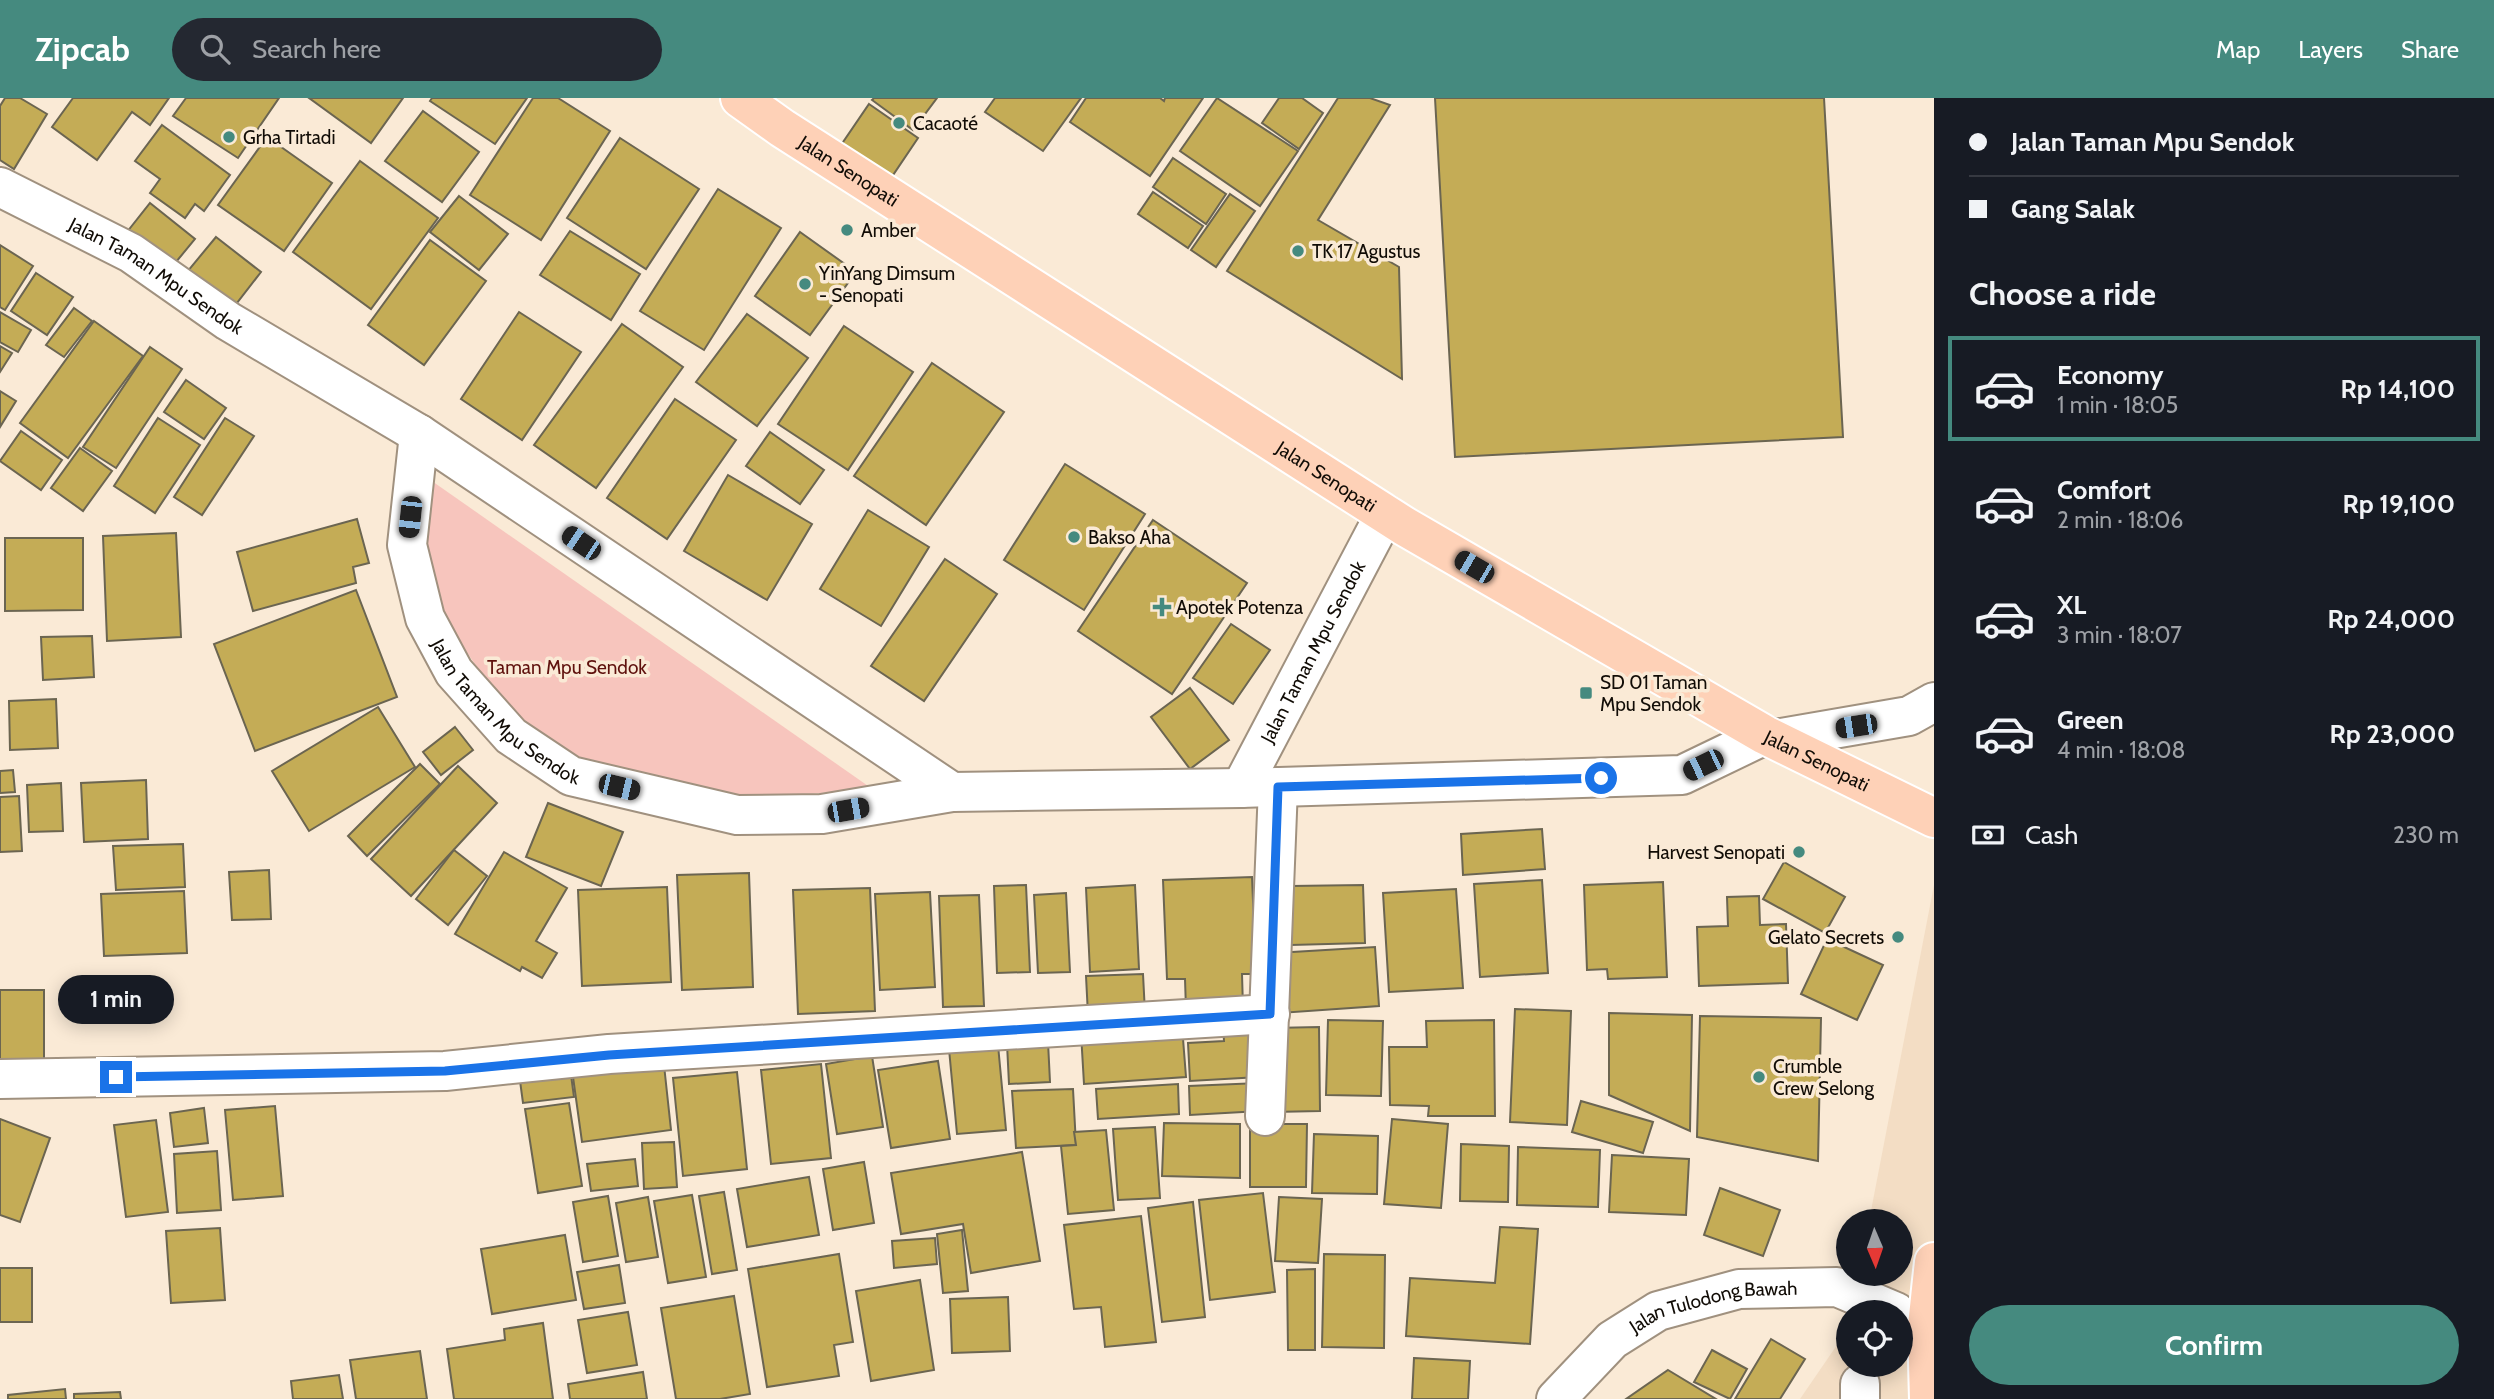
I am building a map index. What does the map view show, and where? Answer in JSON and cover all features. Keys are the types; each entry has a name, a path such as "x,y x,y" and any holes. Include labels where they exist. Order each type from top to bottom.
{"main road":[{"name":"Jalan Senopati","path":"740,98 793,136 1385,514 1770,737 1934,818"},
{"path":"1928,1399 1914,1321 1934,1262"}],"street":[{"name":"Jalan Taman Mpu Sendok","path":"0,187 131,253 228,321 419,434 953,792"},
{"name":"Jalan Taman Mpu Sendok","path":"419,434 407,545 425,618 454,672 511,736 571,776 737,815 822,814 953,792 1260,788 1682,775 1770,737 1909,716 1934,702"},
{"name":"Jalan Taman Mpu Sendok","path":"1260,788 1385,514"},
{"path":"1260,788 1270,1014 1265,1116"},
{"path":"0,1079 445,1071 609,1055 1270,1014"},
{"name":"Jalan Tulodong Bawah","path":"1556,1399 1612,1340 1658,1311 1739,1289 1837,1287 1914,1321"}],"shaded area":[{"path":"1934,885 1934,1399 1800,1399 1836,1346 1836,1377 1913,1377 1913,1300 1854,1300 1857,1286 1913,1286 1913,1209 1871,1209"}],"green space":[{"name":"Taman Mpu Sendok","path":"429,479 871,788 741,801 576,761 514,722 441,614 415,538"}],"building":[{"path":"5,98 20,98 47,114 14,169 0,160 0,106"},
{"path":"73,98 169,98 150,125 132,112 97,160 52,127"},
{"name":"Grha Tirtadi","path":"186,98 279,98 238,158 173,116"},
{"name":"Grha Tirtadi","path":"309,98 403,98 371,143"},
{"path":"432,98 527,98 495,144 430,101"},
{"path":"533,98 558,98 610,131 541,240 470,195"},
{"path":"937,98 913,130 872,100"},
{"path":"995,98 1081,98 1043,151 985,112"},
{"path":"1086,98 1160,98 1164,101 1165,98 1203,98 1150,176 1070,122"},
{"path":"1217,98 1298,151 1260,206 1180,151"},
{"path":"1279,98 1302,98 1323,113 1299,149 1262,123"},
{"path":"1338,98 1370,98 1390,105 1318,220 1399,267 1402,379 1227,271"},
{"path":"1435,98 1824,98 1843,437 1455,457"},
{"path":"869,104 918,138 889,181 839,148"},
{"path":"423,111 479,152 442,202 385,161"},
{"path":"162,125 230,175 204,211 195,204 185,218 150,193 160,179 135,161"},
{"path":"267,137 332,183 284,251 218,205"},
{"path":"620,138 699,189 646,269 567,218"},
{"path":"1173,158 1226,194 1206,224 1153,187"},
{"path":"360,161 438,218 371,309 293,252"},
{"path":"718,189 781,228 704,350 640,311"},
{"path":"1153,192 1203,226 1188,248 1138,214"},
{"path":"1230,194 1255,211 1216,267 1191,250"},
{"path":"459,196 508,234 479,270 430,232"},
{"path":"150,203 195,239 171,268 127,232"},
{"path":"570,231 640,274 611,320 540,275"},
{"name":"YinYang Dimsum - Senopati","path":"800,232 856,272 810,335 755,296"},
{"path":"216,237 261,272 233,308 187,272"},
{"path":"430,240 486,281 424,365 368,325"},
{"path":"0,245 33,266 5,310 0,307"},
{"path":"36,273 73,297 47,335 11,311"},
{"path":"74,308 92,321 64,357 46,345"},
{"path":"0,312 31,330 18,352 0,342"},
{"path":"519,312 581,352 522,440 461,399"},
{"path":"747,314 808,358 757,426 696,382"},
{"path":"94,321 143,356 68,458 20,423"},
{"path":"622,324 683,367 596,488 534,445"},
{"path":"844,326 913,372 848,470 778,424"},
{"path":"0,346 12,353 0,372"},
{"path":"150,347 182,369 116,468 83,447"},
{"path":"932,363 1004,412 926,525 854,476"},
{"path":"186,380 226,408 204,439 164,412"},
{"path":"0,391 16,401 0,427"},
{"path":"675,399 736,440 667,539 607,498"},
{"path":"158,418 200,445 155,513 114,486"},
{"path":"225,418 254,436 202,515 174,497"},
{"path":"21,431 62,460 41,490 0,461"},
{"path":"770,432 824,470 800,504 746,466"},
{"path":"80,448 112,471 83,511 51,488"},
{"name":"Bakso Aha","path":"1065,464 1145,514 1084,610 1004,560"},
{"path":"728,475 812,524 767,600 684,551"},
{"path":"868,510 929,547 881,626 820,589"},
{"path":"357,519 369,563 353,567 356,583 253,611 237,552"},
{"name":"Apotek Potenza","path":"1153,520 1247,583 1172,694 1078,631"},
{"path":"176,533 181,637 107,641 103,536"},
{"path":"5,538 83,538 83,610 5,611"},
{"path":"945,559 997,594 924,701 871,666"},
{"path":"356,590 397,697 255,751 214,644"},
{"path":"1231,624 1270,650 1233,704 1193,678"},
{"path":"92,636 94,677 43,680 41,637"},
{"path":"1190,688 1229,740 1190,769 1151,717"},
{"path":"56,699 58,748 10,750 9,701"},
{"path":"378,707 415,767 309,831 272,771"},
{"path":"455,727 473,750 441,775 423,752"},
{"path":"420,764 440,784 367,856 348,836"},
{"path":"458,766 497,803 411,896 371,859"},
{"path":"13,770 15,792 0,793 0,771"},
{"path":"146,780 148,839 84,842 81,783"},
{"path":"61,783 63,831 29,832 27,785"},
{"path":"19,796 22,851 0,852 0,797"},
{"path":"548,803 623,832 601,886 526,857"},
{"path":"1542,829 1545,869 1463,875 1461,834"},
{"path":"183,844 185,887 116,890 113,846"},
{"path":"454,850 487,876 448,925 416,899"},
{"path":"504,852 567,888 536,941 557,953 542,978 522,967 520,971 455,934"},
{"path":"1784,862 1845,897 1825,933 1763,899"},
{"path":"269,870 271,919 232,920 229,872"},
{"path":"749,873 753,987 682,990 677,875"},
{"path":"1252,877 1256,974 1242,974 1243,1008 1186,1010 1185,979 1167,979 1163,880"},
{"path":"1542,880 1548,973 1480,977 1474,884"},
{"path":"1663,882 1667,977 1608,979 1607,969 1587,970 1584,885"},
{"path":"1026,885 1030,972 997,973 994,886"},
{"path":"1135,885 1139,969 1090,972 1086,888"},
{"path":"1363,885 1365,943 1291,945 1291,886"},
{"path":"667,887 671,982 582,986 578,890"},
{"path":"870,888 875,1011 798,1014 793,890"},
{"path":"1456,889 1463,988 1389,992 1383,893"},
{"path":"184,891 187,953 104,956 101,894"},
{"path":"930,892 935,987 880,990 875,894"},
{"path":"1066,893 1070,972 1038,973 1034,895"},
{"path":"979,895 984,1006 943,1007 939,896"},
{"path":"1759,896 1760,925 1786,924 1788,983 1699,986 1697,927 1728,926 1727,897"},
{"path":"1827,939 1883,965 1857,1020 1801,994"},
{"path":"1375,947 1379,1006 1280,1013 1276,953"},
{"path":"1143,974 1145,1013 1088,1015 1086,976"},
{"path":"0,990 44,990 44,1077 0,1077"},
{"path":"1515,1009 1571,1011 1567,1125 1510,1122"},
{"path":"1609,1013 1692,1015 1690,1131 1609,1095"},
{"name":"Crumble Crew Selong","path":"1700,1016 1821,1018 1818,1161 1697,1137"},
{"path":"1328,1020 1383,1021 1381,1096 1326,1095"},
{"path":"1494,1020 1495,1116 1428,1116 1429,1106 1390,1105 1389,1047 1427,1047 1426,1021"},
{"path":"1256,1022 1259,1077 1190,1081 1188,1043 1224,1041 1223,1025"},
{"path":"1182,1026 1186,1077 1084,1084 1081,1033"},
{"path":"1319,1027 1320,1111 1273,1112 1272,1028"},
{"path":"1048,1042 1050,1082 1009,1084 1007,1044"},
{"path":"998,1045 1006,1130 957,1134 949,1049"},
{"path":"872,1056 883,1127 837,1134 826,1064"},
{"path":"569,1060 574,1097 523,1103 518,1066"},
{"path":"938,1061 950,1139 891,1148 878,1070"},
{"path":"821,1064 831,1158 771,1164 761,1070"},
{"path":"664,1065 671,1130 582,1142 573,1077"},
{"path":"737,1072 747,1169 683,1176 673,1078"},
{"path":"1259,1083 1260,1111 1190,1115 1189,1086"},
{"path":"1178,1084 1179,1114 1098,1119 1096,1089"},
{"path":"1073,1089 1076,1145 1016,1148 1012,1091"},
{"path":"1581,1101 1653,1122 1643,1153 1572,1132"},
{"path":"569,1103 582,1186 538,1193 525,1109"},
{"path":"275,1106 283,1196 233,1200 225,1110"},
{"path":"204,1108 208,1143 174,1147 170,1113"},
{"path":"0,1119 50,1138 20,1222 0,1215"},
{"path":"1392,1119 1448,1124 1441,1208 1384,1204"},
{"path":"156,1120 168,1212 126,1217 114,1125"},
{"path":"1164,1123 1240,1124 1240,1178 1162,1176"},
{"path":"1250,1124 1307,1124 1306,1187 1250,1187"},
{"path":"1155,1127 1160,1198 1118,1200 1113,1129"},
{"path":"1106,1130 1114,1210 1068,1214 1061,1146 1076,1145 1074,1132"},
{"path":"1314,1134 1378,1136 1377,1194 1312,1193"},
{"path":"674,1142 677,1187 644,1189 642,1143"},
{"path":"1461,1144 1509,1146 1508,1202 1460,1201"},
{"path":"1518,1147 1600,1150 1598,1207 1517,1205"},
{"path":"217,1151 221,1210 177,1213 174,1154"},
{"path":"1022,1152 1040,1261 971,1273 963,1224 901,1234 891,1173"},
{"path":"1612,1155 1689,1159 1686,1215 1609,1212"},
{"path":"635,1159 638,1186 591,1191 587,1164"},
{"path":"864,1162 874,1223 833,1230 823,1169"},
{"path":"809,1177 819,1235 747,1247 737,1189"},
{"path":"1720,1188 1780,1210 1763,1256 1704,1235"},
{"path":"724,1192 737,1270 712,1274 699,1196"},
{"path":"1263,1193 1275,1292 1210,1300 1199,1200"},
{"path":"692,1195 706,1277 668,1283 654,1201"},
{"path":"608,1196 618,1256 583,1262 573,1202"},
{"path":"648,1197 658,1257 626,1262 616,1203"},
{"path":"1279,1197 1322,1199 1318,1263 1275,1261"},
{"path":"1193,1202 1205,1317 1162,1322 1148,1208"},
{"path":"1141,1216 1156,1342 1105,1347 1101,1307 1074,1309 1064,1225"},
{"path":"1500,1227 1538,1229 1530,1344 1406,1336 1410,1278 1495,1283"},
{"path":"220,1228 225,1300 171,1303 166,1231"},
{"path":"962,1230 968,1291 943,1293 937,1234"},
{"path":"565,1235 576,1300 492,1314 481,1249"},
{"path":"935,1238 937,1264 894,1268 892,1241"},
{"path":"839,1254 853,1342 834,1345 839,1376 767,1387 748,1269"},
{"path":"1324,1254 1385,1255 1384,1348 1322,1347"},
{"path":"619,1265 625,1303 584,1309 577,1272"},
{"path":"0,1268 32,1268 32,1322 0,1322"},
{"path":"1315,1269 1315,1350 1288,1350 1287,1270"},
{"path":"920,1280 934,1370 871,1381 856,1291"},
{"path":"734,1296 750,1394 720,1399 676,1399 661,1308"},
{"path":"1008,1297 1010,1351 952,1353 950,1299"},
{"path":"628,1312 637,1365 587,1373 578,1320"},
{"path":"543,1323 553,1399 454,1399 447,1349 505,1340 504,1329"},
{"path":"1771,1339 1805,1359 1780,1399 1735,1399"},
{"path":"1712,1350 1747,1369 1730,1399 1694,1382"},
{"path":"420,1351 427,1399 356,1399 350,1360"},
{"path":"1414,1358 1470,1361 1468,1399 1412,1399"},
{"path":"1668,1370 1716,1399 1626,1399"},
{"path":"643,1372 647,1399 570,1399 568,1384"},
{"path":"339,1375 343,1399 293,1399 291,1381"},
{"path":"65,1389 66,1399 8,1399 8,1395"},
{"path":"120,1392 121,1399 74,1399 74,1394"}],"place":[{"name":"Cacaoté","path":"899,123"},
{"name":"Grha Tirtadi","path":"229,137"},
{"name":"Amber","path":"847,230"},
{"name":"TK 17 Agustus","path":"1298,251"},
{"name":"YinYang Dimsum - Senopati","path":"805,284"},
{"name":"Bakso Aha","path":"1074,537"},
{"name":"Apotek Potenza","path":"1162,607"},
{"name":"SD 01 Taman Mpu Sendok","path":"1586,693"},
{"name":"Harvest Senopati","path":"1799,852"},
{"name":"Gelato Secrets","path":"1898,937"},
{"name":"Crumble Crew Selong","path":"1759,1077"}],"route":[{"path":"116,1077 445,1071 609,1055 1270,1014 1278,787 1601,778"}]}
